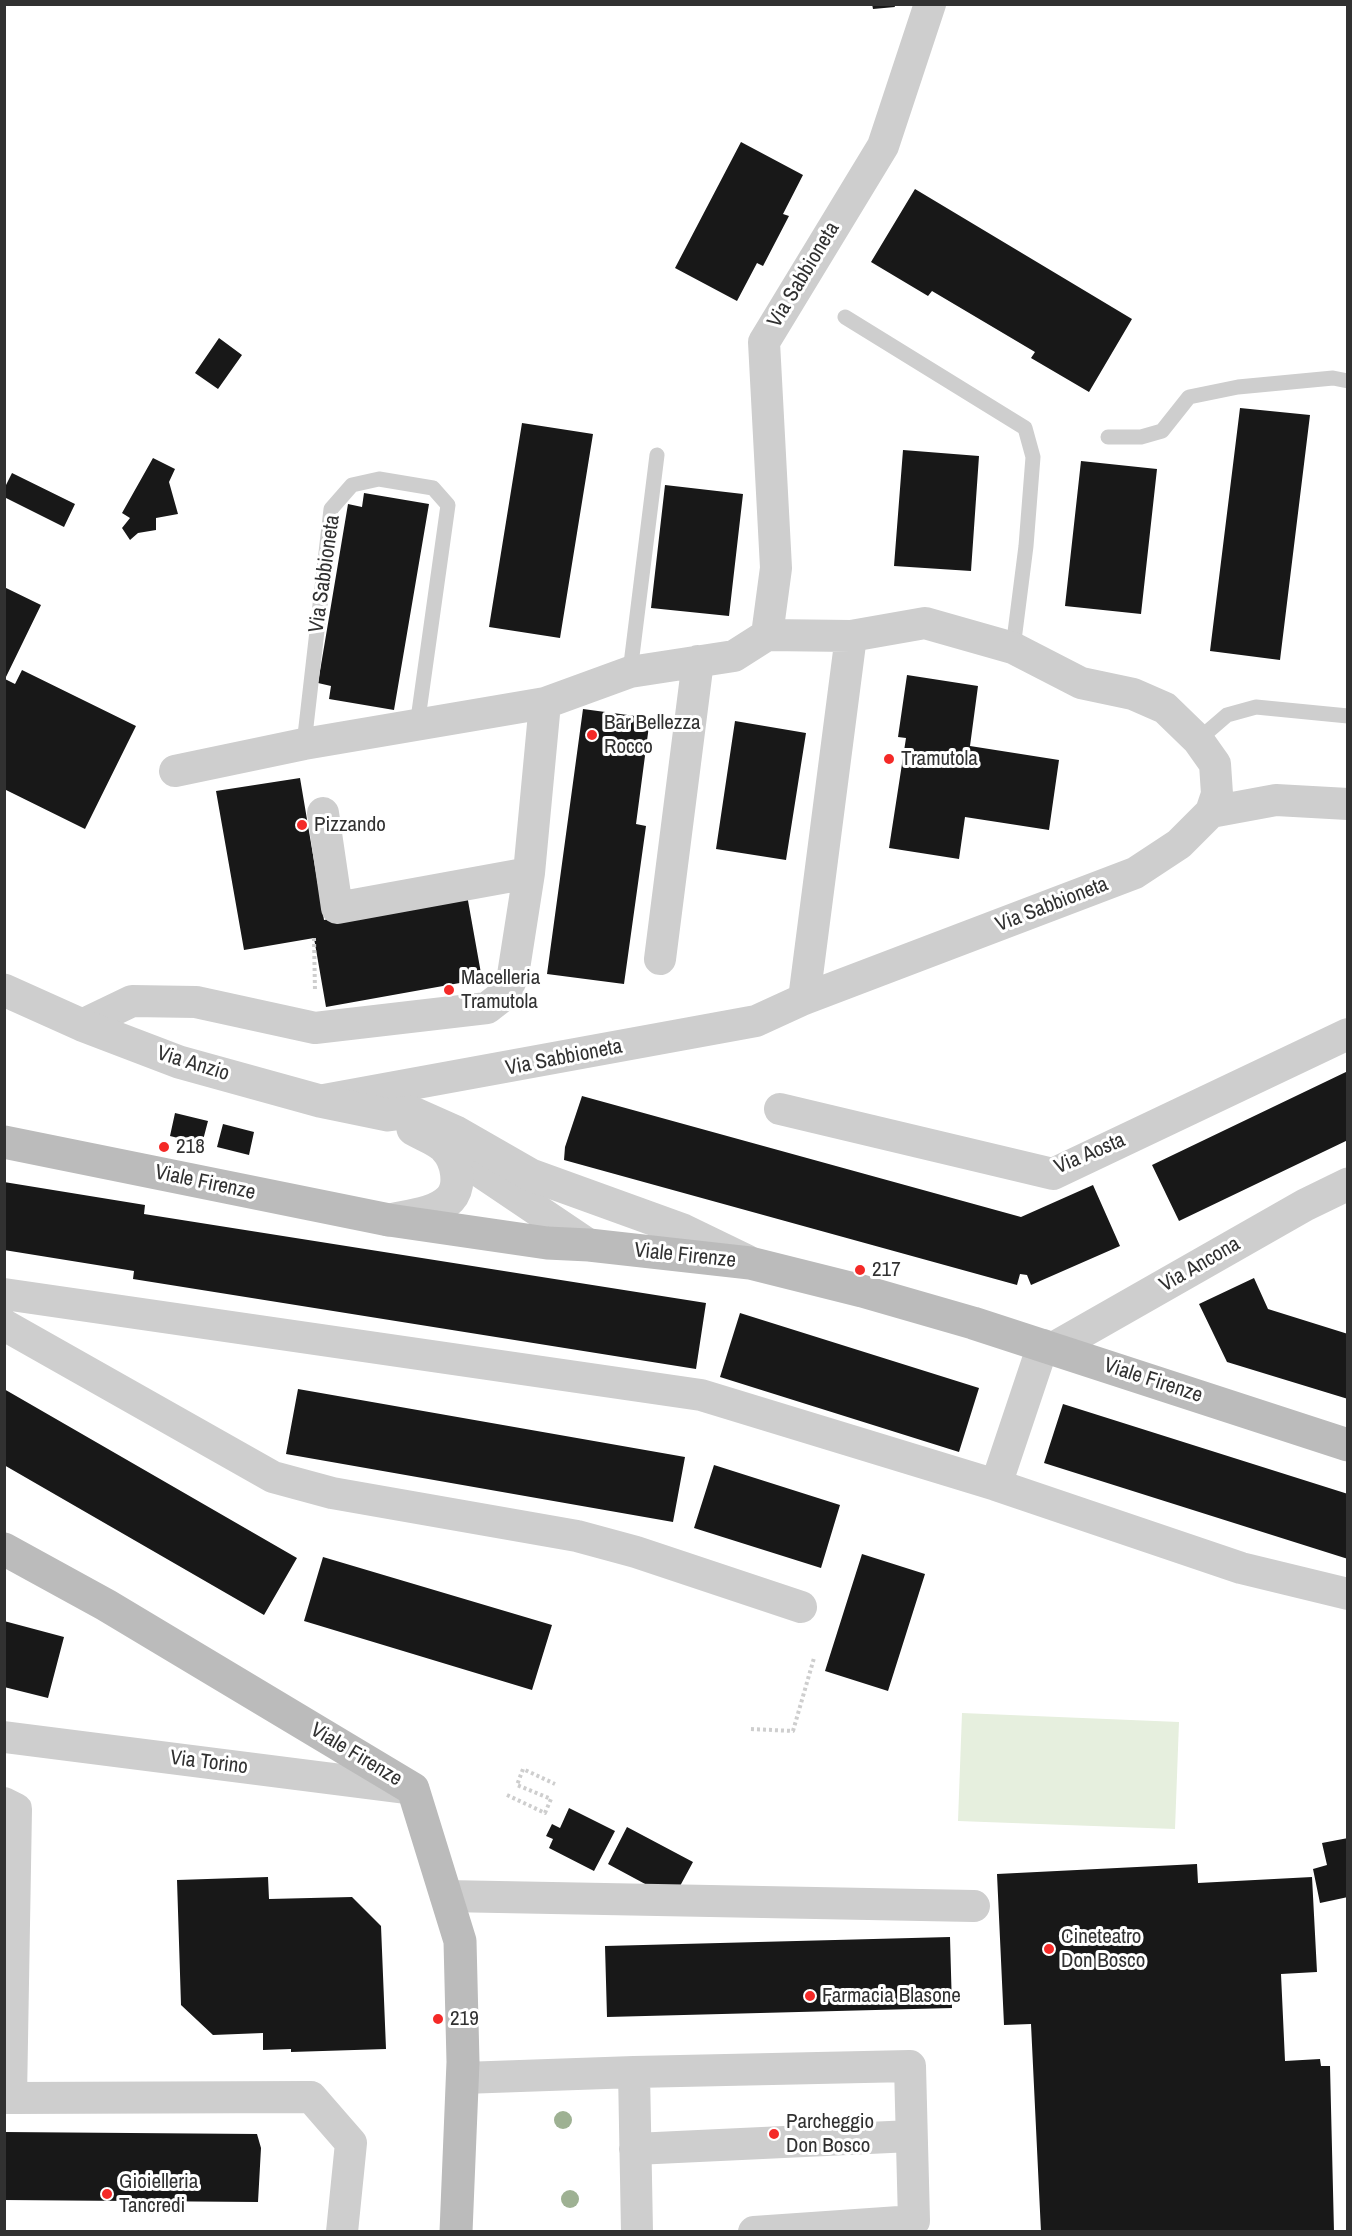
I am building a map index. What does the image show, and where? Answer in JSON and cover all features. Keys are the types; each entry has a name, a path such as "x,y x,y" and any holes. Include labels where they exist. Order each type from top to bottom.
{"main road":[{"name":"Viale Firenze","path":"4,1142 389,1220 547,1244 589,1245 750,1263 862,1291 1048,1347 1347,1444"},
{"name":"Viale Firenze","path":"4,1549 106,1605 413,1789 460,1941 463,2078 456,2232"}],"street":[{"name":"Via Sabbioneta","path":"767,635 776,568 764,342 883,146 930,4"},
{"path":"175,771 304,744 545,703 630,672 734,656 767,635 850,636 925,623 1013,648 1081,683 1133,694 1165,708 1198,740 1215,764 1217,794 1211,812 1276,800 1347,804"},
{"path":"804,999 850,636"},
{"path":"660,959 698,661"},
{"path":"82,1025 132,1001 196,1002 315,1028 487,1008 505,993 513,975 529,873 545,703"},
{"name":"Via Sabbioneta","path":"320,1101 756,1021 804,999 1135,873 1179,844 1211,812"},
{"path":"323,813 337,908 529,873"},
{"name":"Via Anzio","path":"4,990 82,1025 178,1062 320,1101 388,1115"},
{"name":"Via Aosta","path":"780,1109 1053,1174 1347,1034"},
{"path":"388,1115 411,1112 456,1132 531,1175 683,1230 750,1263"},
{"path":"388,1115 445,1148 589,1245"},
{"path":"389,1220 432,1210 450,1199 458,1182 454,1163 445,1148"},
{"name":"Via Ancona","path":"1048,1347 1305,1205 1347,1185"},
{"path":"4,1294 701,1395 996,1485 1241,1568 1347,1594"},
{"path":"4,1324 273,1476 332,1493 587,1539 636,1551 801,1606"},
{"path":"996,1485 1048,1347"},
{"name":"Via Torino","path":"4,1737 413,1789"},
{"path":"4,1803 16,1809 8,2098 311,2097 351,2143 342,2232"},
{"path":"446,1896 974,1906"},
{"path":"463,2078 909,2066 914,2221 754,2232"},
{"path":"634,2072 637,2232"},
{"path":"635,2149 911,2136"}],"lane":[{"path":"845,317 1025,428 1033,457 1026,546 1013,648"},
{"path":"1108,437 1140,437 1162,430 1189,397 1238,387 1333,378 1347,381"},
{"path":"630,672 657,454"},
{"name":"Via Sabbioneta","path":"304,744 331,509 352,485 380,479 433,488 447,505 417,726"},
{"path":"1198,740 1227,715 1256,707 1347,716"}],"path":[{"path":"314,938 315,1028"},
{"path":"751,1729 793,1731 814,1658"},
{"path":"507,1795 545,1813 551,1799 517,1785 523,1769 555,1784"}],"green space":[{"path":"962,1713 1179,1722 1175,1829 958,1821"}],"building":[{"path":"872,4 894,4 895,7 873,9"},
{"path":"741,142 803,175 783,214 789,216 763,266 757,263 737,301 675,268"},
{"path":"915,189 1132,319 1089,392 1031,358 1035,352 932,291 928,296 871,262"},
{"path":"219,338 242,355 218,389 195,373"},
{"path":"1240,408 1310,415 1280,660 1210,651"},
{"path":"522,423 593,434 560,638 489,627"},
{"path":"903,450 979,456 971,571 894,566"},
{"path":"153,458 175,469 169,482 178,514 156,518 156,530 138,533 130,540 122,528 130,518 122,513"},
{"path":"1081,461 1157,469 1141,614 1065,606"},
{"path":"12,473 75,504 64,527 4,497 4,489"},
{"path":"665,485 743,494 729,616 651,608"},
{"path":"364,493 429,504 394,710 329,699 331,686 318,683 348,504 362,507"},
{"path":"4,587 41,605 5,679 15,684 22,670 136,726 85,829 4,789"},
{"path":"907,675 978,686 970,746 1059,760 1049,830 965,817 959,859 889,848 906,738 898,737"},
{"path":"583,709 650,718 636,824 646,826 624,984 547,974"},
{"path":"735,721 806,733 786,860 716,849"},
{"path":"300,778 324,920 467,895 482,979 326,1007 314,938 244,950 216,791"},
{"path":"1348,1071 1348,1140 1179,1221 1152,1165"},
{"path":"582,1096 1021,1217 1093,1185 1120,1246 1031,1285 1027,1275 1020,1274 1017,1285 564,1160 565,1147"},
{"path":"175,1113 208,1121 202,1144 170,1136"},
{"path":"223,1124 254,1132 249,1155 217,1147"},
{"path":"4,1182 145,1205 144,1214 706,1303 696,1369 133,1279 134,1271 4,1250"},
{"path":"1254,1278 1268,1309 1348,1334 1348,1399 1227,1362 1199,1304"},
{"path":"740,1313 979,1388 959,1452 720,1377"},
{"path":"4,1389 297,1558 264,1615 4,1465"},
{"path":"298,1389 685,1457 673,1522 286,1454"},
{"path":"1063,1404 1348,1494 1348,1559 1044,1463"},
{"path":"714,1465 840,1505 821,1568 694,1528"},
{"path":"862,1554 925,1574 888,1691 825,1671"},
{"path":"323,1557 552,1625 532,1690 304,1621"},
{"path":"4,1621 64,1637 48,1698 4,1687"},
{"path":"569,1808 615,1831 594,1871 549,1848 553,1839 546,1836 552,1824 560,1828"},
{"path":"627,1827 693,1862 673,1899 608,1864"},
{"path":"1348,1838 1348,1897 1320,1903 1313,1869 1327,1865 1322,1843"},
{"path":"1197,1864 1198,1883 1312,1877 1317,1972 1281,1974 1285,2061 1320,2059 1321,2066 1330,2066 1334,2232 1041,2232 1031,2024 1004,2025 997,1874"},
{"path":"268,1877 269,1899 352,1897 381,1926 386,2049 291,2052 291,2049 263,2050 263,2033 213,2035 181,2005 177,1880"},
{"path":"950,1937 952,2008 607,2017 605,1946"},
{"path":"4,2132 257,2134 261,2148 258,2202 4,2200"}],"place":[{"name":"Bar Bellezza Rocco","path":"592,735"},
{"name":"Tramutola","path":"889,759"},
{"name":"Pizzando","path":"302,825"},
{"name":"Macelleria Tramutola","path":"449,990"},
{"name":"218","path":"164,1147"},
{"name":"217","path":"860,1270"},
{"name":"Cineteatro Don Bosco","path":"1049,1949"},
{"name":"Farmacia Blasone","path":"810,1996"},
{"name":"219","path":"438,2019"},
{"name":"Parcheggio Don Bosco","path":"774,2134"},
{"name":"Gioielleria Tancredi","path":"107,2194"}]}
